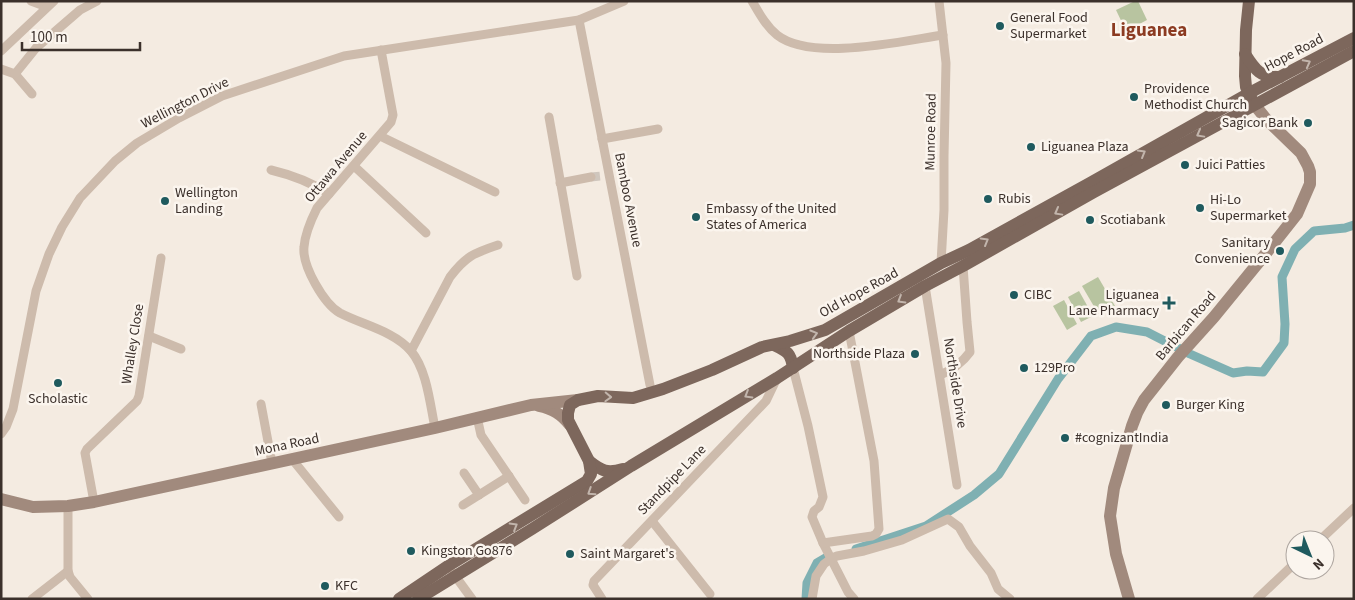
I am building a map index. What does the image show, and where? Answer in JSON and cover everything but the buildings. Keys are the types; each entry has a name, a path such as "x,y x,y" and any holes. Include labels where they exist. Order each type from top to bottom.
{"main road":[{"path":"1249,1 1245,82 1254,100"},
{"name":"Hope Road","path":"1254,100 1281,77 1354,38"},
{"name":"Hope Road","path":"1254,100 1354,51"},
{"path":"1245,54 1257,70 1265,76 1281,77"},
{"name":"Old Hope Road","path":"578,400 598,396 633,398 663,389 712,370 762,347 825,330 1090,183 1254,100"},
{"name":"Old Hope Road","path":"399,599 532,529 777,378 849,331 1254,100"},
{"path":"774,345 784,349 790,355 792,368"},
{"path":"578,400 570,405 568,420 589,461 601,470 614,472 632,466"},
{"name":"Old Hope Road","path":"418,599 452,571 587,481 590,474 589,461"}],"street":[{"path":"31,1 51,4"},
{"path":"15,74 36,48 80,10 97,1"},
{"name":"Wellington Drive","path":"1,434 13,409 36,291 49,254 80,198 115,161 137,143 222,96 344,56 579,20 624,1"},
{"path":"752,1 768,26 778,36 795,44 821,48 861,47 943,35"},
{"name":"Munroe Road","path":"939,1 946,63 942,264"},
{"path":"1,51 51,4"},
{"name":"Bamboo Avenue","path":"579,20 602,139 605,175 650,385"},
{"name":"Ottawa Avenue","path":"381,50 393,115 391,122 317,208 310,222 304,250 311,273 321,292 338,312 395,338 411,351 419,364 425,382 435,428"},
{"path":"1,69 15,74 32,94"},
{"name":"Barbican Road","path":"1129,599 1116,554 1110,516 1114,488 1132,426 1144,400 1297,214 1310,184 1310,172 1301,153 1266,119 1254,100"},
{"path":"549,116 577,276"},
{"path":"602,139 658,129"},
{"path":"380,136 495,192"},
{"path":"354,166 426,233"},
{"path":"271,170 302,179 318,186 329,194"},
{"path":"560,183 591,178"},
{"path":"411,351 450,277 457,268 465,259 476,253 498,246"},
{"name":"Whalley Close","path":"94,502 85,453 87,448 137,401 139,396 161,258"},
{"path":"940,375 956,366 970,352 966,322 963,266"},
{"name":"Northside Drive","path":"925,286 957,485"},
{"path":"824,544 872,536 879,529 874,461 849,331"},
{"path":"149,336 181,349"},
{"path":"792,368 808,426 823,497 812,518 848,592 854,599"},
{"name":"Standpipe Lane","path":"602,599 593,585 594,580 766,401 777,378"},
{"name":"Mona Road","path":"1,499 32,507 68,506 94,502 435,428 531,405 578,400"},
{"path":"261,404 272,464"},
{"path":"531,405 549,408 558,413 570,425"},
{"path":"477,417 481,435 525,500"},
{"path":"292,459 340,517"},
{"path":"464,473 479,495"},
{"path":"463,505 509,476"},
{"path":"68,506 68,571 70,577 88,599"},
{"path":"1331,530 1354,508"},
{"path":"812,599 816,576 824,564 832,558 902,540 948,519 959,527 974,552 991,573 998,589 1010,599"},
{"path":"652,521 710,594"},
{"path":"32,599 68,571"},
{"path":"452,571 472,599"},
{"path":"1257,599 1285,572"}],"green space":[{"path":"1138,1 1147,20 1126,31 1116,10"},
{"path":"1098,277 1115,306 1099,315 1082,286"},
{"path":"1079,291 1093,316 1081,322 1068,297"},
{"path":"1064,300 1077,324 1067,330 1053,306"}],"waterway":[{"path":"856,549 926,526 974,495 999,474 1058,379 1091,336 1116,327 1147,332 1233,373 1247,371 1263,372 1284,343 1285,324 1282,277 1295,249 1314,231 1345,228 1354,225"},
{"path":"806,599 807,583 817,563 829,556"}],"tunnel":[{"path":"591,177 601,176"}],"place":[{"name":"General Food Supermarket","path":"1000,26"},
{"name":"Providence Methodist Church","path":"1134,97"},
{"name":"Sagicor Bank","path":"1308,123"},
{"name":"Liguanea Plaza","path":"1031,147"},
{"name":"Juici Patties","path":"1185,165"},
{"name":"Rubis","path":"988,199"},
{"name":"Wellington Landing","path":"165,201"},
{"name":"Hi-Lo Supermarket","path":"1200,208"},
{"name":"Embassy of the United States of America","path":"696,217"},
{"name":"Scotiabank","path":"1090,220"},
{"name":"Sanitary Convenience","path":"1280,251"},
{"name":"CIBC","path":"1014,295"},
{"name":"Liguanea Lane Pharmacy","path":"1169,303"},
{"name":"Northside Plaza","path":"915,354"},
{"name":"129Pro","path":"1024,368"},
{"name":"Scholastic","path":"58,383"},
{"name":"Burger King","path":"1166,405"},
{"name":"#cognizantIndia","path":"1065,438"},
{"name":"Kingston Go876","path":"411,551"},
{"name":"Saint Margaret's","path":"570,554"},
{"name":"KFC","path":"325,586"}],"district":[{"name":"Liguanea","path":"1149,30"}]}
